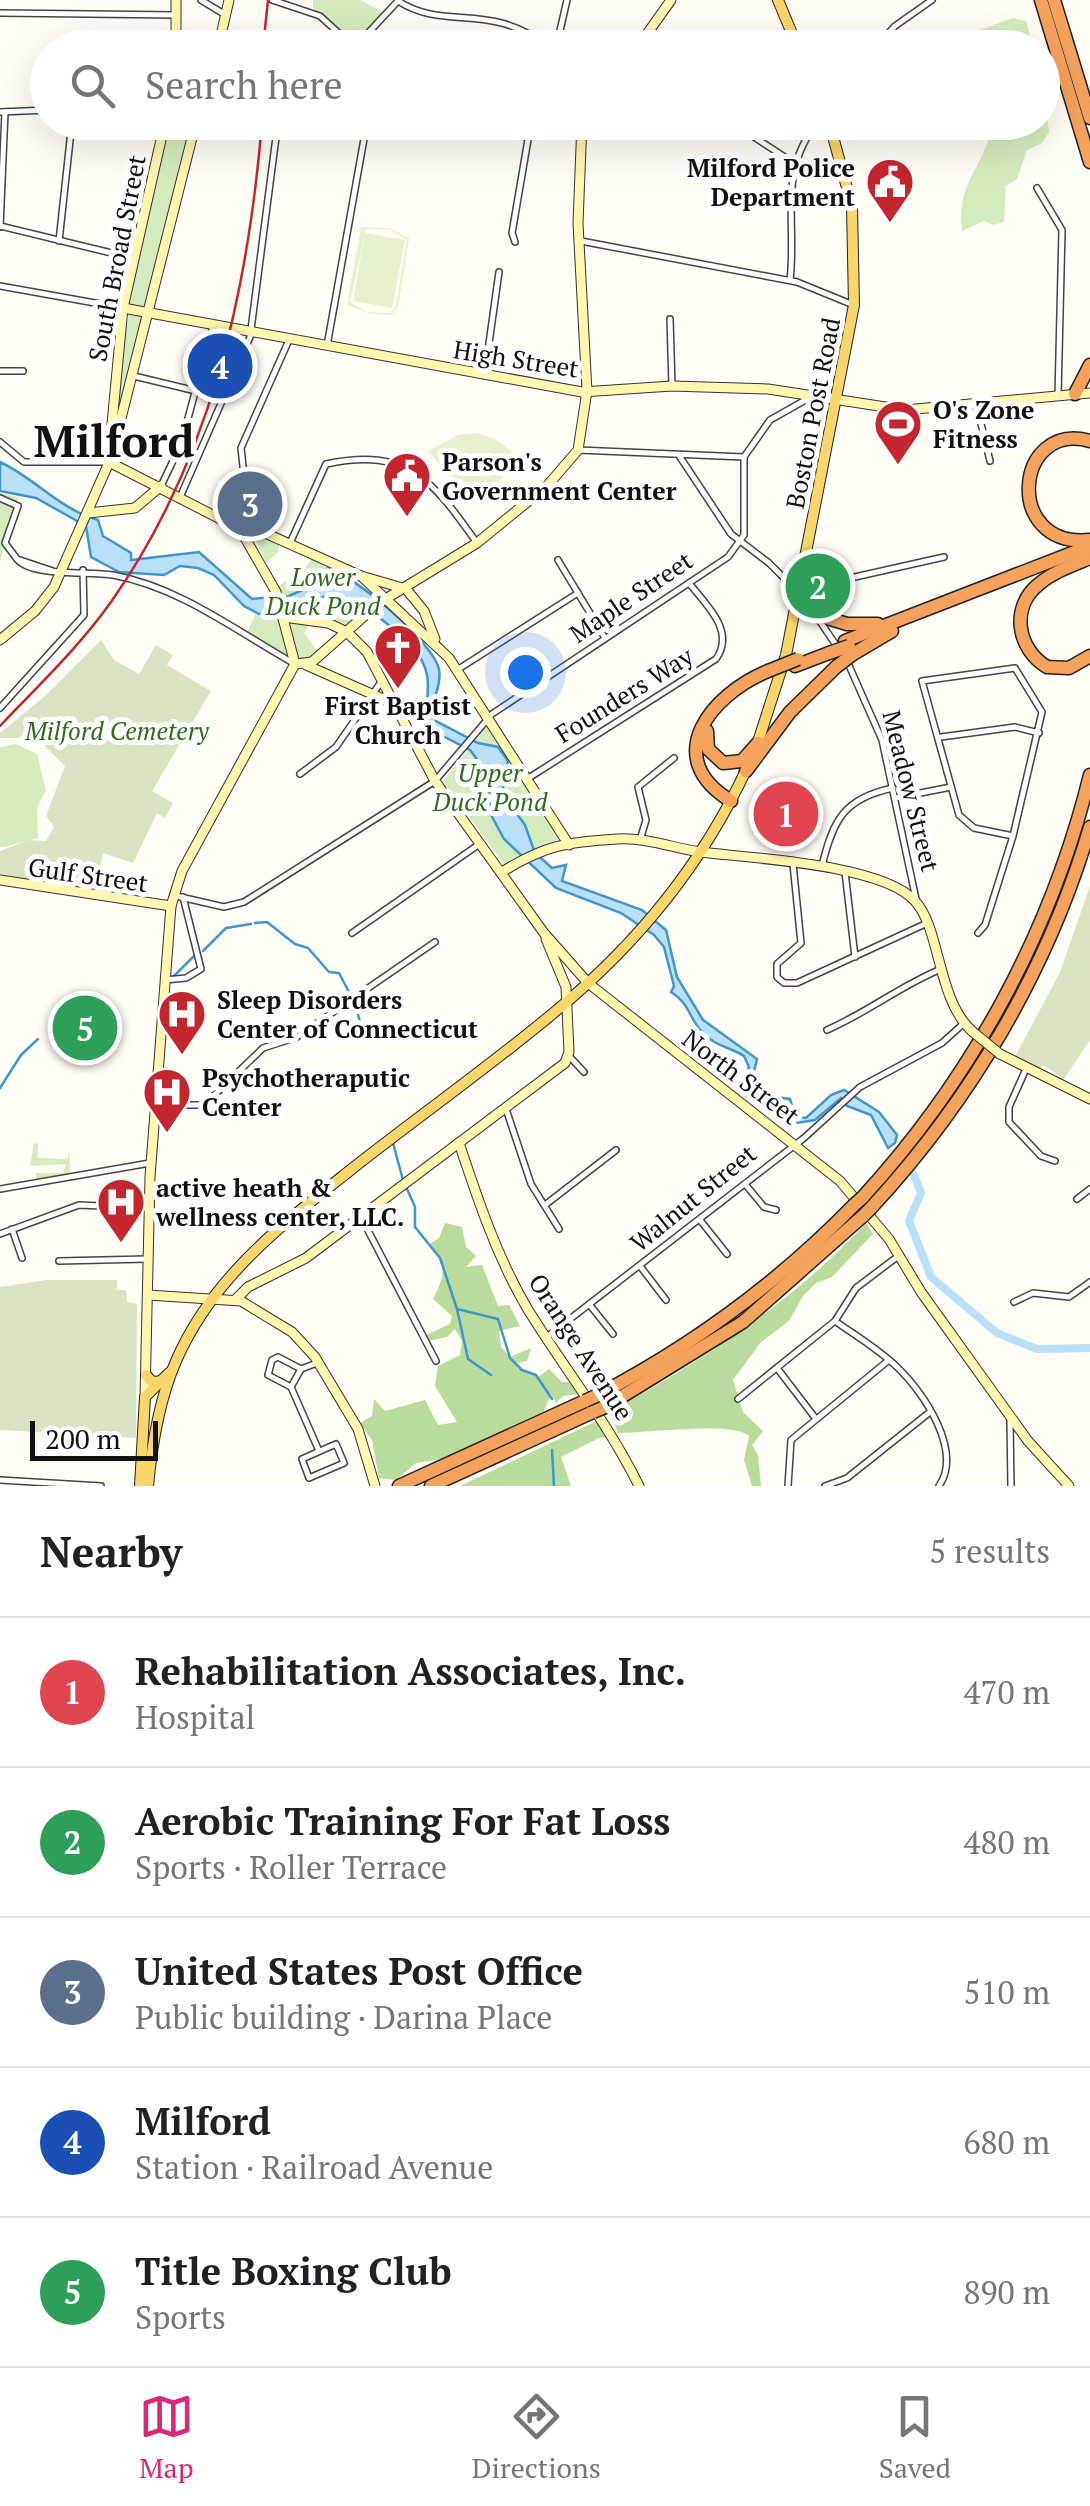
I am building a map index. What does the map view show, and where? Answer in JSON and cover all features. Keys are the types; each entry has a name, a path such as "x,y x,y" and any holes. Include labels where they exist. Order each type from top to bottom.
{"highway":[{"path":"1041,0 1050,30"},
{"path":"1054,0 1090,118"},
{"path":"1060,63 1090,162"},
{"path":"1085,392 1088,369"},
{"path":"1090,441 1066,439 1046,449 1031,470 1028,491 1034,513 1047,529 1068,540 1090,543"},
{"path":"731,801 703,773 698,758 701,732 710,710 725,693 827,651 849,647 1090,543"},
{"path":"814,614 853,625 911,619 1090,556"},
{"path":"1090,556 1035,588 1024,604 1020,624 1026,648 1046,667 1069,668 1090,656"},
{"path":"746,771 790,712 836,667 849,647"},
{"path":"758,743 742,760 728,764 711,754 706,740 713,717 727,698 767,674"},
{"path":"862,1207 944,1096 1006,996 1057,882 1090,775"},
{"path":"431,1486 595,1404 740,1307 862,1207 934,1133 994,1045 1050,936 1090,827"},
{"path":"398,1486 595,1404"}],"main road":[{"path":"176,0 176,30"},
{"path":"223,30 229,0"},
{"path":"650,30 671,0"},
{"path":"778,0 790,30"},
{"name":"South Broad Street","path":"115,432 123,308 161,140"},
{"path":"0,640 43,603 109,462 192,140"},
{"path":"145,1397 154,1105 165,980 182,871 301,665 378,605 478,543 547,486 578,450 587,392 578,240 581,140"},
{"name":"Boston Post Road","path":"140,1486 145,1397 164,1381 212,1298 277,1229 588,983 654,915 701,852 731,801 758,743 778,685 800,594 854,305 852,206 833,140"},
{"name":"High Street","path":"123,308 587,392 672,386 813,396 905,410 1085,392"},
{"path":"109,462 237,527 276,592 301,665"},
{"path":"84,518 103,509 135,508 161,486"},
{"path":"99,487 97,503 103,509"},
{"path":"237,527 254,528 361,576 406,589 424,610 436,642 569,844"},
{"path":"361,576 378,605 436,642"},
{"name":"Meadow Street","path":"800,594 814,614"},
{"path":"282,614 315,618 346,632"},
{"name":"North Street","path":"346,632 372,658 390,702 434,781 544,933 588,983 840,1181 900,1255 1010,1417 1069,1486"},
{"name":"North Street","path":"301,665 390,702"},
{"path":"502,872 537,850 640,840 701,852 822,866 900,890 917,902 964,1024 1000,1054 1090,1099"},
{"name":"Gulf Street","path":"0,880 175,900"},
{"path":"235,1300 248,1286 295,1266 506,1110 569,1056 562,975 544,933"},
{"name":"Orange Avenue","path":"459,1143 492,1235 546,1337 604,1418 639,1486"},
{"path":"148,1295 235,1300 285,1326 318,1362 362,1436 375,1486"},
{"name":"Boston Post Road","path":"148,1486 157,1422 175,1364"},
{"path":"146,1375 152,1382 164,1381"},
{"name":"Boston Post Road","path":"144,1424 148,1486"}],"street":[{"path":"201,0 227,15"},
{"path":"272,0 307,8 338,30"},
{"path":"307,8 310,0"},
{"path":"369,30 398,0 416,10 485,12 530,30"},
{"path":"558,30 567,0"},
{"path":"891,30 932,0"},
{"path":"0,13 176,15"},
{"path":"30,111 2,112 0,227 135,259"},
{"path":"59,241 70,140"},
{"path":"181,496 251,333 276,140"},
{"path":"327,346 364,140"},
{"path":"514,242 528,140"},
{"path":"759,140 794,163"},
{"path":"790,280 794,163 804,140"},
{"path":"1037,188 1062,230 1058,396"},
{"path":"578,240 790,280 854,305"},
{"path":"484,375 500,272"},
{"name":"High Street","path":"0,286 123,308"},
{"path":"670,319 672,386"},
{"path":"161,486 181,444 213,326"},
{"path":"224,518 244,475 241,448 289,340"},
{"path":"0,371 23,370"},
{"path":"134,376 196,392"},
{"path":"742,542 744,457 770,420 813,396"},
{"path":"976,403 990,461"},
{"path":"0,442 18,460 109,462"},
{"path":"578,450 744,457"},
{"name":"Meadow Street","path":"680,456 724,526 800,594"},
{"path":"290,544 326,464 384,458 429,478 478,543"},
{"path":"0,498 18,506 5,543 17,559 58,571 83,570 153,583 301,665"},
{"name":"Maple Street","path":"175,900 224,907 240,904 434,781 488,718 728,557 742,542"},
{"path":"814,614 837,581 944,557"},
{"path":"558,560 605,638"},
{"path":"0,708 84,615 83,570"},
{"name":"Founders Way","path":"527,779 716,660 723,648 723,630 689,583"},
{"path":"458,670 578,593"},
{"name":"Meadow Street","path":"814,614 864,693 882,740 917,902"},
{"path":"978,934 985,925 1013,836 1042,712 1015,668 922,682 965,822 1013,836"},
{"path":"300,774 336,748 381,682"},
{"path":"941,737 1014,727 1039,733"},
{"path":"640,840 646,820 638,787 674,758"},
{"path":"895,798 951,786"},
{"path":"822,866 836,824 856,798 893,788"},
{"path":"352,933 481,843"},
{"path":"794,861 801,943 777,964 777,976 794,984 925,924"},
{"path":"845,872 843,886 854,957"},
{"path":"165,980 186,978 200,969 200,950 175,900"},
{"path":"154,1105 204,1105 267,1045 297,1037 435,942"},
{"path":"828,1030 876,1008 902,985 941,969"},
{"name":"Walnut Street","path":"546,1337 700,1220 852,1094 942,1043 964,1024"},
{"path":"569,1056 584,1072"},
{"path":"1026,1069 1009,1107 1009,1122 1041,1156 1055,1161"},
{"path":"506,1110 530,1184 559,1229"},
{"path":"545,1205 616,1150"},
{"path":"0,1189 150,1162"},
{"path":"745,1184 764,1206 776,1210"},
{"path":"1077,1199 1090,1188"},
{"path":"0,1234 78,1205 148,1208"},
{"path":"362,1217 436,1361"},
{"path":"700,1220 727,1254"},
{"path":"12,1230 22,1258"},
{"path":"738,1399 835,1321 856,1288 900,1255"},
{"path":"59,1261 147,1259"},
{"path":"640,1266 666,1300"},
{"path":"1014,1302 1033,1293 1069,1297 1090,1282"},
{"path":"590,1304 613,1334"},
{"path":"835,1321 889,1360 930,1412 941,1430 946,1462 939,1486"},
{"path":"301,1369 278,1356 272,1360 268,1374 291,1388 319,1450"},
{"path":"790,1486 790,1442 889,1360"},
{"path":"291,1388 301,1369 318,1362"},
{"path":"776,1368 816,1418"},
{"path":"825,1486 847,1478 930,1412"},
{"path":"1010,1417 1011,1486"},
{"path":"338,1444 345,1462 310,1478 302,1460 319,1450 338,1444"},
{"path":"0,1480 100,1486"}],"green space":[{"path":"313,0 360,0 385,13 367,30 340,30 313,8"},
{"path":"1013,18 1026,21 1028,30 980,30"},
{"path":"164,140 189,140 148,309 128,305"},
{"path":"988,140 1044,140 1027,150 1017,179 1006,186 1004,222 993,225 984,221 962,231 963,199"},
{"path":"361,227 389,228 409,238 398,307 391,315 370,314 347,305","holes":["366,229 388,229 407,239 396,306 390,313 367,312 350,302"]},
{"path":"365,233 405,240 392,308 353,301"},
{"path":"129,313 146,317 116,428 115,402"},
{"path":"476,433 494,438 522,460 474,504 428,451 458,435"},
{"path":"0,493 18,497 0,561"},
{"path":"251,530 280,543 278,552 266,563"},
{"name":"Lower Duck Pond","path":"312,559 357,582 376,602 349,626 311,621 304,633 318,652 306,661 286,656 247,633 263,597 280,593 278,587 285,581 291,585"},
{"name":"Milford Cemetery","path":"101,640 114,660 139,674 156,645 173,655 167,665 211,691 152,791 173,803 165,818 157,813 133,863 103,853 96,892 0,874 0,851 29,840 46,841 54,827 46,816 65,766 37,738 0,738 0,733 45,696"},
{"name":"Upper Duck Pond","path":"489,724 561,838 505,866 443,781"},
{"path":"16,744 37,754 46,790 37,808 38,838 0,847 0,747"},
{"path":"1090,886 1090,1040 1064,1079 1043,1065 1039,1068 1015,1057 1060,972"},
{"path":"34,1143 38,1144 38,1158 67,1159 69,1151 70,1173 36,1179 36,1173 63,1173 66,1164 30,1166"},
{"path":"445,1223 462,1227 466,1247 476,1256 466,1267 482,1265 498,1306 509,1305 520,1326 499,1331 501,1347 510,1357 531,1348 527,1361 517,1363 517,1368 538,1377 549,1369 562,1382 572,1382 580,1394 563,1396 556,1403 551,1394 544,1411 441,1459 416,1463 396,1480 379,1478 372,1440 360,1423 372,1416 374,1399 385,1411 425,1400 438,1425 457,1422 435,1386 438,1366 460,1355 462,1341 455,1329 447,1337 428,1341 426,1335 450,1324 452,1316 433,1299 443,1271 430,1244 439,1238"},
{"path":"866,1223 873,1234 832,1277 816,1283 803,1296 789,1321 761,1342 733,1380 743,1412 763,1431 752,1445 758,1455 761,1486 752,1486 744,1460 749,1436 740,1432 708,1428 618,1433 610,1412 746,1328 808,1279"},
{"path":"47,1280 117,1280 117,1290 126,1290 127,1302 137,1304 136,1438 0,1430 0,1287"},
{"path":"599,1420 608,1438 601,1437 561,1457 571,1486 460,1486"}],"water":[{"path":"0,462 71,509 98,520 103,536 131,553 131,560 199,552 252,599 273,597 275,602 305,589 309,580 328,568 356,583 408,627 434,657 440,676 433,708 436,721 478,743 498,747 508,761 502,793 525,825 535,853 552,868 566,865 562,881 642,910 666,930 677,977 703,1020 757,1059 751,1084 758,1095 790,1099 795,1116 806,1118 831,1095 844,1090 879,1112 897,1135 895,1143 888,1148 871,1115 847,1106 841,1098 815,1120 797,1123 782,1106 748,1098 742,1089 749,1067 744,1056 706,1036 682,1001 671,992 674,986 664,947 654,935 621,913 556,888 504,839 490,813 489,775 470,750 431,730 424,665 411,646 369,608 358,604 352,611 337,609 327,595 310,604 259,614 244,606 214,575 198,568 180,566 164,575 119,572 91,557 86,526 36,498 0,491"}],"waterway":[{"path":"255,923 267,922 295,944 308,948 329,972 339,973 350,994"},
{"path":"203,951 226,928 251,924"},
{"path":"174,976 195,955"},
{"path":"355,1003 361,1026"},
{"path":"0,1088 21,1055 38,1039"},
{"path":"393,1143 403,1180"},
{"path":"914,1175 921,1193 909,1221 931,1277 997,1333 1037,1349 1090,1348"},
{"path":"407,1189 415,1207 415,1227 440,1258 457,1309 498,1319 510,1358 522,1370 536,1375 552,1399"},
{"path":"457,1309 468,1359 491,1375"},
{"path":"552,1450 554,1486"}],"railway":[{"path":"265,30 268,0"},
{"path":"0,726 99,619 146,548 175,491 219,372 234,311 247,249 260,140"}],"place":[{"name":"Milford Police Department","path":"890,224"},
{"name":"Milford","path":"220,366"},
{"name":"O's Zone Fitness","path":"898,466"},
{"name":"United States Post Office","path":"250,504"},
{"name":"Parson's Government Center","path":"407,518"},
{"name":"Aerobic Training For Fat Loss","path":"818,586"},
{"name":"First Baptist Church","path":"398,690"},
{"name":"Rehabilitation Associates, Inc.","path":"786,814"},
{"name":"Title Boxing Club","path":"85,1028"},
{"name":"Sleep Disorders Center of Connecticut","path":"182,1056"},
{"name":"Psychotheraputic Center","path":"167,1134"},
{"name":"active heath & wellness center, LLC.","path":"121,1244"}],"district":[{"name":"Milford","path":"114,441"}]}
